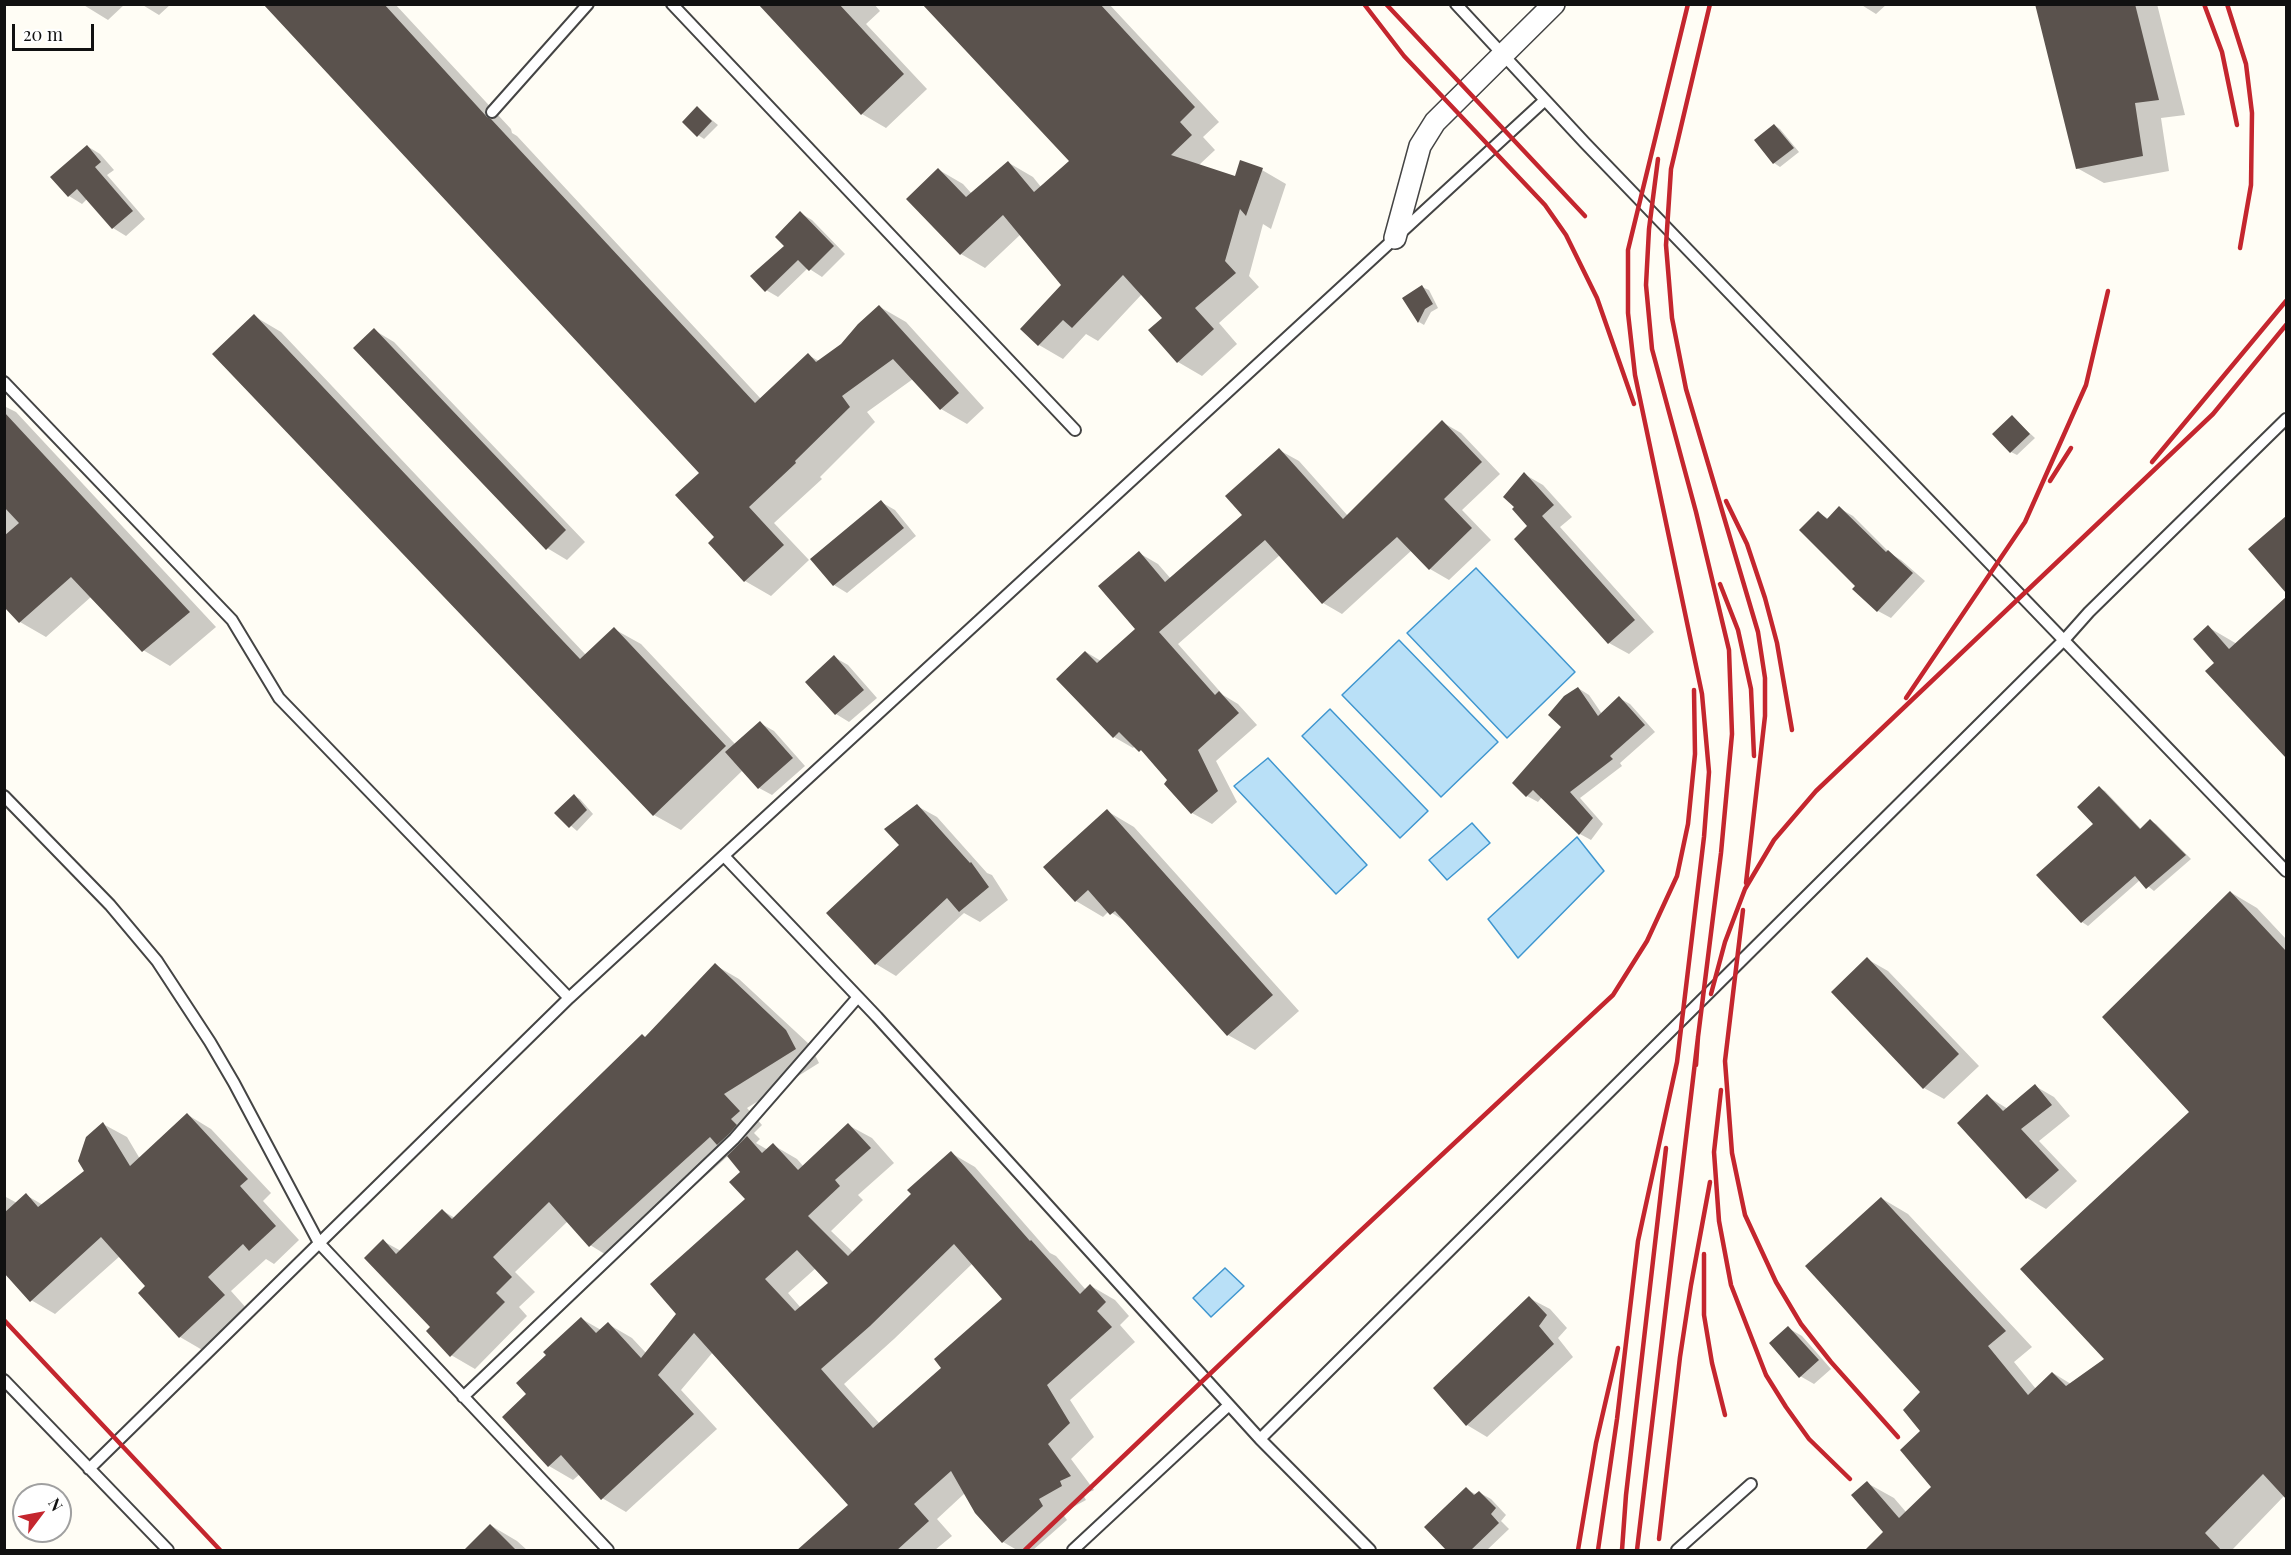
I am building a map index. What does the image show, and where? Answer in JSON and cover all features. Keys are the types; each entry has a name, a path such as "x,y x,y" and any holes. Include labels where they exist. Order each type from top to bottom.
{"street":[{"path":"1395,238 1420,146 1434,122 1554,4"}],"lane":[{"path":"492,112 588,4"},
{"path":"672,4 1075,430"},
{"path":"1456,4 1545,100 2286,871"},
{"path":"89,1468 569,998 1545,100"},
{"path":"4,382 232,620 279,698 569,998"},
{"path":"1260,1439 2065,639 2089,612 2286,419"},
{"path":"4,796 110,905 157,961 234,1083 319,1243 608,1551"},
{"path":"724,856 858,997 1260,1439 1370,1551"},
{"path":"463,1397 734,1139 858,997"},
{"path":"4,1380 168,1551"},
{"path":"1073,1551 1229,1405"},
{"path":"1677,1551 1751,1484"}],"water":[{"path":"1476,568 1575,672 1507,738 1407,633"},
{"path":"1399,640 1498,742 1441,797 1342,695"},
{"path":"1330,709 1428,811 1400,838 1302,736"},
{"path":"1268,758 1367,865 1336,894 1234,786"},
{"path":"1472,823 1490,843 1447,880 1429,860"},
{"path":"1577,837 1604,871 1518,958 1488,919"},
{"path":"1225,1268 1244,1286 1211,1317 1193,1298"}],"building":[{"path":"263,4 384,4 755,403 808,353 816,362 841,344 879,305 959,393 940,410 893,359 842,396 850,407 795,461 796,463 749,507 784,545 744,582 708,543 714,537 675,495 699,473"},
{"path":"758,4 839,4 904,74 861,115"},
{"path":"922,4 1100,4 1195,107 1180,122 1192,135 1171,155 1235,176 1240,160 1263,168 1246,216 1240,209 1225,261 1236,273 1195,308 1214,329 1177,363 1148,330 1162,318 1123,275 1072,328 1063,320 1038,346 1020,329 1061,285 1003,215 960,255 906,199 938,168 966,197 1008,161 1034,192 1069,161"},
{"path":"2035,4 2135,4 2159,100 2135,103 2143,156 2076,169"},
{"path":"697,106 712,121 697,137 682,122"},
{"path":"1774,124 1794,148 1773,164 1754,140"},
{"path":"87,145 101,162 95,167 133,211 112,229 77,189 68,197 50,177"},
{"path":"800,211 834,246 809,271 798,260 765,292 750,276 784,246 775,237"},
{"path":"1422,285 1433,304 1425,309 1418,323 1402,298"},
{"path":"254,314 580,659 614,627 726,746 653,816 212,354"},
{"path":"374,328 566,530 546,550 353,348"},
{"path":"4,412 190,612 142,652 71,577 19,623 4,607 4,536 19,523 4,507"},
{"path":"2012,415 2030,434 2010,453 1992,434"},
{"path":"1442,420 1482,462 1444,499 1472,528 1429,570 1397,537 1322,604 1265,540 1159,632 1215,695 1219,691 1239,713 1198,750 1218,791 1191,814 1164,784 1167,780 1141,750 1139,752 1119,732 1113,738 1056,679 1085,651 1097,663 1135,629 1098,586 1139,551 1165,582 1242,515 1225,496 1279,448 1343,519"},
{"path":"1524,472 1554,505 1542,516 1635,620 1608,644 1514,539 1527,526 1512,509 1514,507 1503,497"},
{"path":"881,500 904,528 833,586 810,559"},
{"path":"1839,506 1886,552 1888,550 1913,573 1877,612 1852,589 1855,586 1799,530 1818,511 1827,519"},
{"path":"2286,516 2286,593 2248,549"},
{"path":"2286,597 2286,758 2205,671 2214,663 2193,639 2208,625 2229,649"},
{"path":"834,655 864,690 835,715 805,682"},
{"path":"1578,687 1598,716 1619,696 1645,725 1610,756 1613,759 1570,792 1593,818 1579,835 1533,790 1526,797 1512,783 1561,727 1548,715 1564,696"},
{"path":"760,721 793,758 758,789 725,752"},
{"path":"2099,786 2140,829 2150,819 2186,855 2146,889 2135,876 2081,923 2036,875 2093,824 2077,807"},
{"path":"574,794 587,810 569,828 554,813"},
{"path":"917,804 971,862 989,887 959,912 947,898 875,965 826,913 899,845 884,829"},
{"path":"1107,809 1273,995 1227,1036 1115,911 1110,915 1088,890 1075,902 1043,867"},
{"path":"2230,891 2286,951 2286,1499 2263,1474 2205,1533 2222,1551 1864,1551 1883,1532 1851,1495 1867,1481 1899,1518 1931,1487 1900,1450 1920,1431 1903,1410 1920,1392 1805,1266 1881,1197 2006,1331 1988,1346 2028,1395 2052,1372 2066,1386 2104,1359 2020,1269 2189,1112 2102,1017"},
{"path":"1867,957 1959,1054 1923,1089 1831,992"},
{"path":"715,963 786,1030 796,1049 724,1094 740,1111 731,1119 737,1125 717,1145 710,1137 589,1247 549,1202 493,1257 512,1277 496,1293 505,1302 450,1357 426,1331 430,1327 364,1258 383,1239 396,1254 442,1209 452,1219 642,1034 645,1037"},
{"path":"2035,1084 2052,1105 2021,1129 2059,1170 2026,1199 1957,1123 1987,1094 2003,1111"},
{"path":"187,1113 248,1179 240,1186 276,1226 249,1251 243,1244 208,1277 225,1295 179,1338 138,1293 145,1286 101,1237 30,1302 4,1273 4,1213 26,1193 38,1207 84,1171 78,1161 86,1137 103,1122 130,1166"},
{"path":"848,1123 871,1148 835,1180 840,1186 808,1216 848,1256 911,1194 907,1190 951,1151 1080,1294 1090,1284 1106,1302 1097,1311 1112,1327 1047,1385 1070,1423 1048,1444 1071,1476 1060,1481 1062,1486 1039,1499 1043,1506 1002,1543 975,1513 951,1471 914,1504 929,1521 896,1551 796,1551 848,1505 694,1333 658,1375 694,1414 601,1500 561,1455 548,1467 502,1417 526,1394 516,1383 546,1355 543,1352 581,1317 596,1333 608,1322 641,1358 676,1314 650,1284 745,1199 729,1182 740,1172 727,1156 747,1136 762,1153 773,1143 798,1170","holes":["954,1244 1002,1299 934,1359 941,1368 873,1428 821,1369 870,1326","797,1250 828,1283 795,1311 765,1279"]},
{"path":"1529,1296 1547,1315 1539,1326 1554,1344 1466,1426 1433,1388"},
{"path":"1788,1326 1819,1360 1799,1378 1769,1343"},
{"path":"1466,1487 1474,1495 1479,1491 1496,1508 1491,1514 1499,1523 1470,1551 1447,1551 1424,1527"},
{"path":"490,1524 517,1551 463,1551"}],"railway":[{"path":"1364,4 1404,56 1545,205 1566,235 1597,298 1634,404"},
{"path":"1386,4 1585,216"},
{"path":"1598,1550 1617,1419 1638,1241 1677,1062 1704,837 1709,772 1702,694 1635,375 1628,313 1628,250 1688,4"},
{"path":"1710,4 1671,169 1666,245 1672,318 1686,389 1758,632 1765,678 1765,716 1746,883"},
{"path":"2204,4 2222,52 2237,125"},
{"path":"2227,4 2246,64 2252,113 2251,185 2240,248"},
{"path":"1658,159 1649,229 1646,285 1652,349 1696,512 1729,650 1732,734 1721,853 1698,1037"},
{"path":"1906,698 2025,522 2086,385 2108,291"},
{"path":"2152,462 2286,301"},
{"path":"1711,994 1725,942 1745,889 1774,840 1816,791 2213,414 2286,325"},
{"path":"2050,481 2071,448"},
{"path":"1726,501 1747,544 1765,598 1777,643 1792,730"},
{"path":"1720,584 1738,630 1751,689 1754,756"},
{"path":"1025,1550 1341,1249 1613,995 1647,941 1677,876 1688,824 1695,754 1694,690"},
{"path":"1743,910 1725,1061 1732,1153 1745,1215 1776,1282 1801,1324 1831,1362 1898,1437"},
{"path":"1637,1550 1698,1037 1696,1065"},
{"path":"1721,1090 1714,1152 1719,1221 1731,1285 1766,1375 1809,1439 1850,1479"},
{"path":"1622,1550 1626,1495 1666,1148"},
{"path":"1659,1539 1680,1357 1710,1182"},
{"path":"1704,1254 1704,1315 1712,1363 1725,1415"},
{"path":"4,1320 220,1550"},
{"path":"1578,1550 1596,1443 1618,1348"}]}
